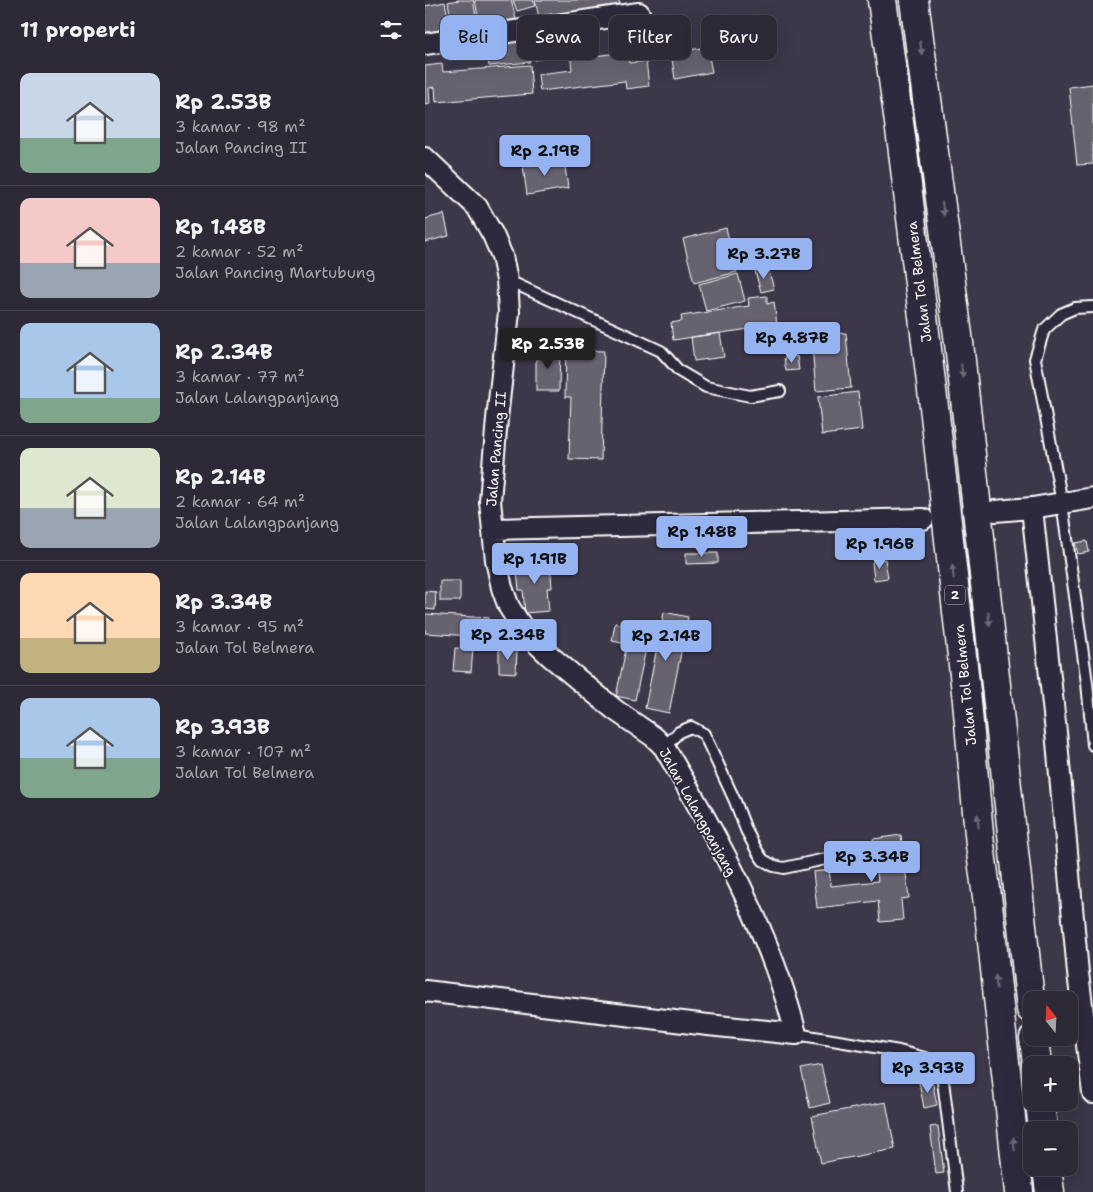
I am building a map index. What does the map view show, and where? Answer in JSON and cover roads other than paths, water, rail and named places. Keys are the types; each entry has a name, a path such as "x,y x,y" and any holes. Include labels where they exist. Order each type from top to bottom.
{"highway":[{"name":"Jalan Tol Belmera","path":"881,0 902,144 935,415 1019,1192"},
{"name":"2","path":"914,0 959,343 1029,991"},
{"path":"1048,1176 1050,1192"}],"street":[{"path":"425,44 639,13"},
{"name":"Jalan Pancing II","path":"425,158 477,207 493,235 502,256 507,280 509,312 490,501 493,528"},
{"path":"995,511 1032,508 1093,498"},
{"path":"1032,508 1057,742 1078,973 1093,1093"},
{"path":"493,528 923,519"},
{"name":"Jalan Lalangpanjang","path":"493,528 496,560 502,588 509,608 526,633 564,668 615,710 654,737 664,747 718,843 758,927 781,983 796,1034"},
{"path":"425,991 659,1020 796,1034"}],"lane":[{"path":"507,280 661,351 679,371 706,387 750,396 780,391"},
{"path":"1093,307 1075,308 1061,314 1044,330 1035,360 1062,503 1087,683 1093,745"},
{"path":"664,747 679,732 691,727 704,734 735,801 746,830 763,860 774,866 785,868 853,852"},
{"path":"796,1034 899,1051 925,1058 937,1067 943,1081 957,1192"}]}
